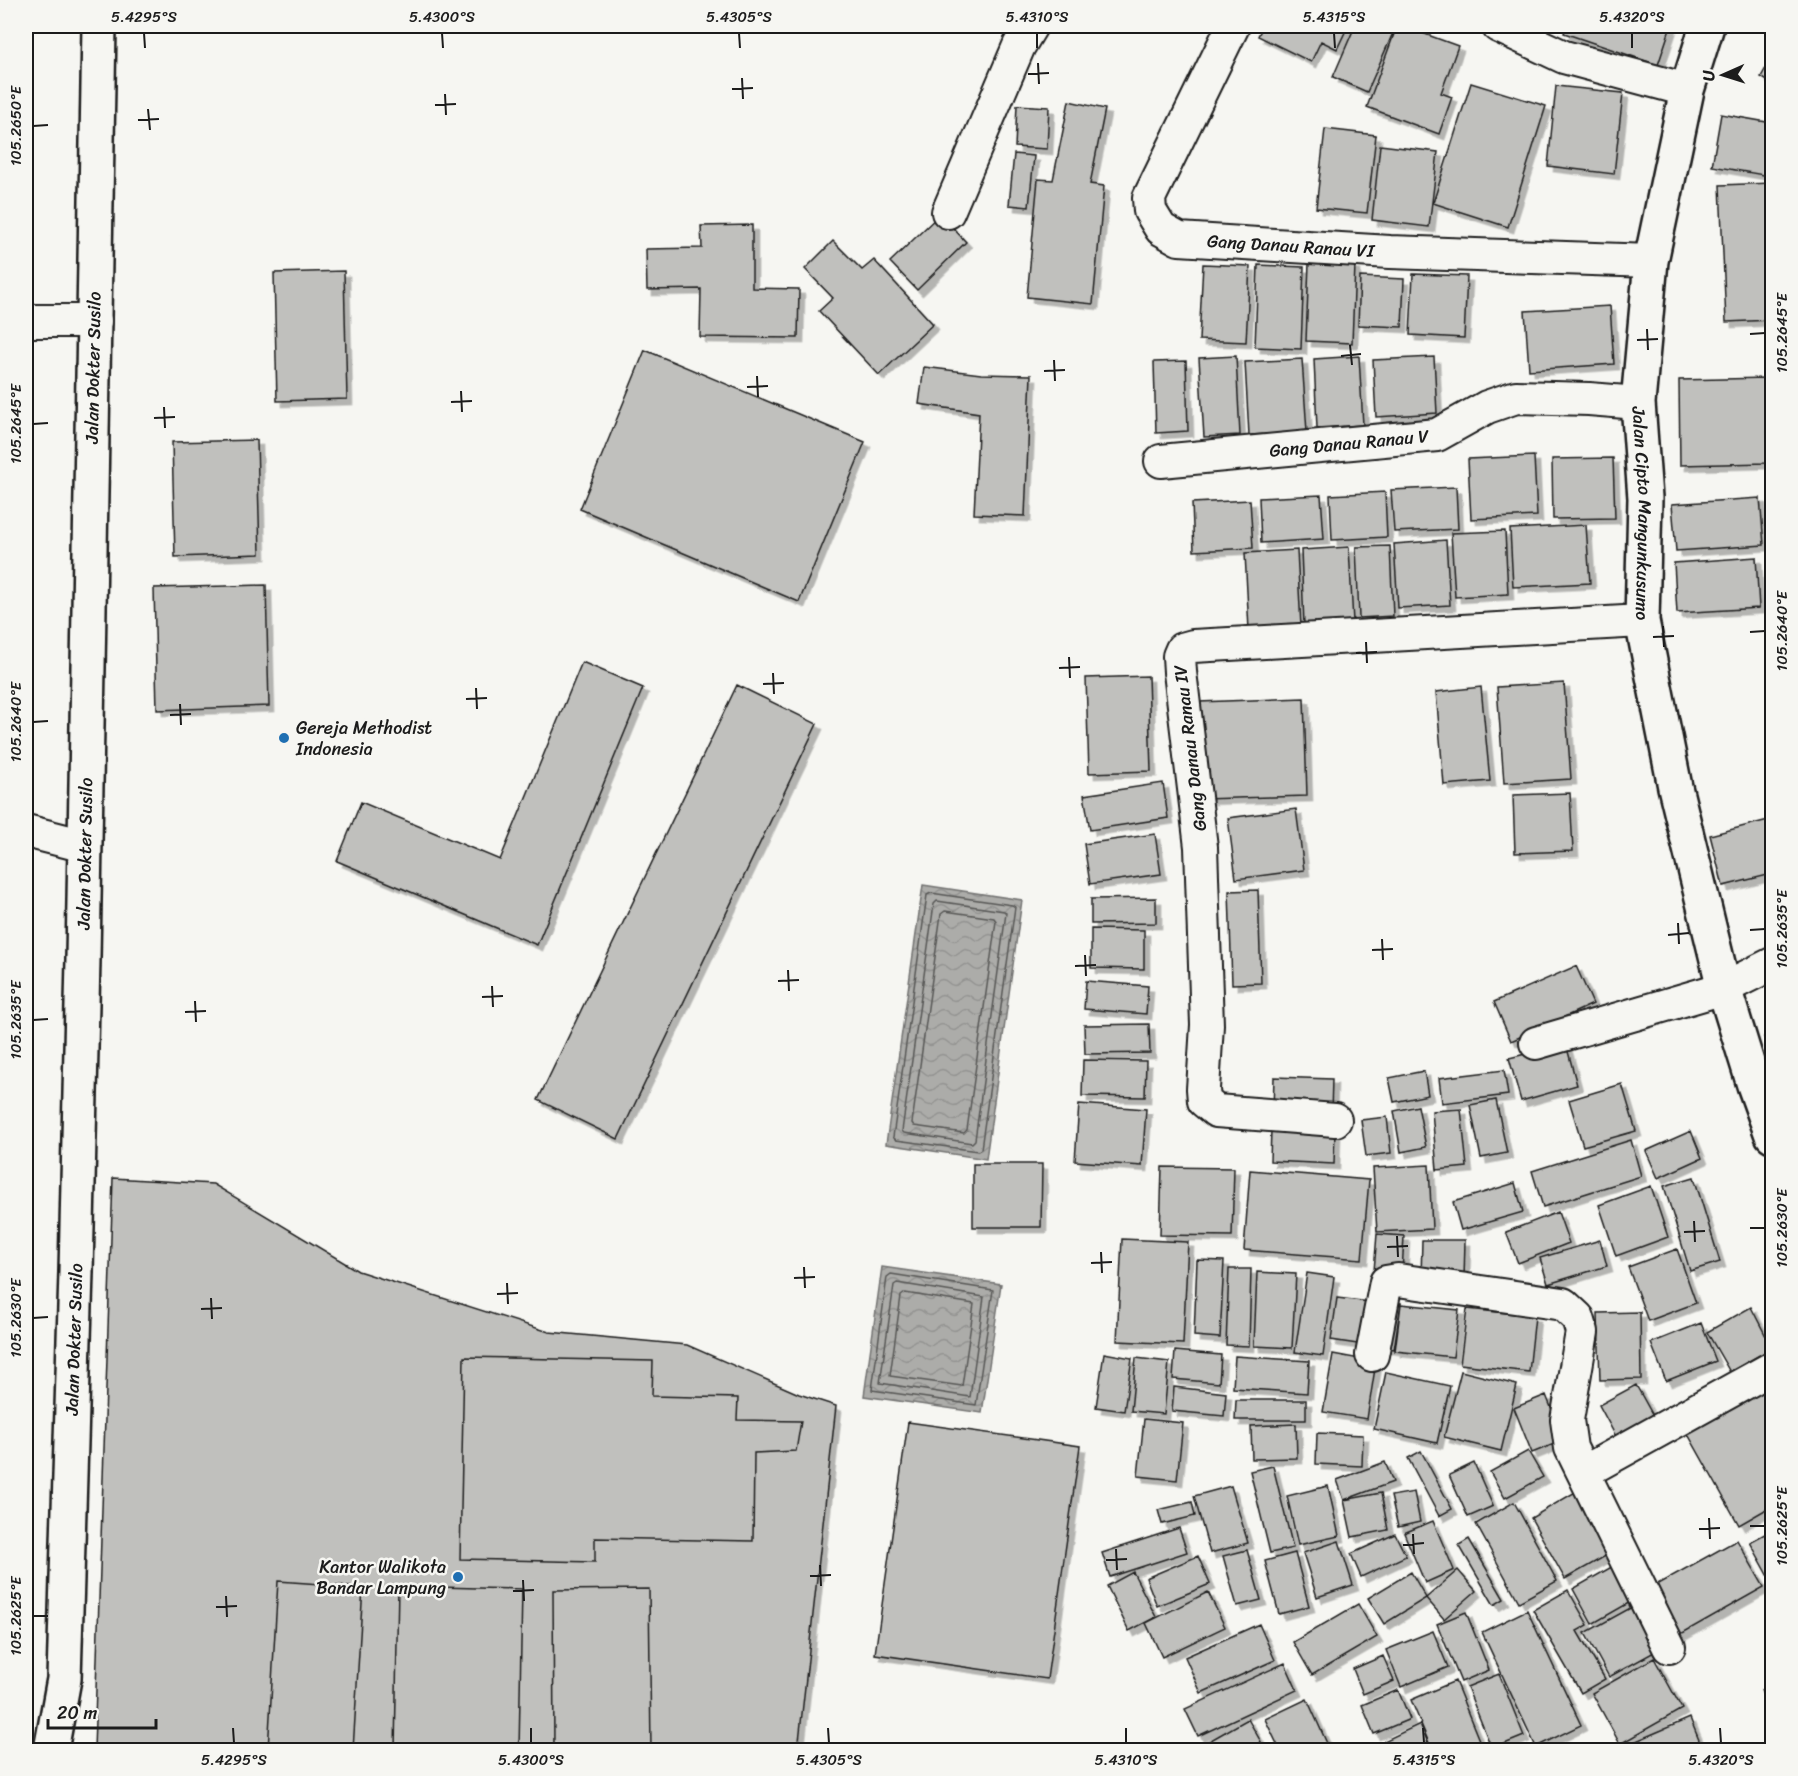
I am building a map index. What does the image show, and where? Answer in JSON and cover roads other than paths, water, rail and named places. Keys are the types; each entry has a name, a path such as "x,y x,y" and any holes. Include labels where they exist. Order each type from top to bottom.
{"main road":[{"name":"Jalan Dokter Susilo","path":"51,1750 64,1679 77,1226 99,26"},
{"name":"Jalan Cipto Mangunkusumo","path":"1707,26 1688,90 1651,261 1638,403 1645,498 1642,621 1675,787 1724,988 1754,1085 1773,1135"},
{"name":"Jalan Dokter Susilo","path":"64,1679 74,1750"}],"street":[{"path":"948,212 1019,46 1031,26"},
{"name":"Gang Danau Ranau VI","path":"1233,26 1149,198 1149,211 1161,229 1179,239 1233,243 1390,252 1651,261"},
{"path":"1498,26 1564,57 1688,90"},
{"path":"26,321 95,321"},
{"name":"Gang Danau Ranau V","path":"1161,461 1437,435 1487,408 1516,397 1638,403"},
{"name":"Gang Danau Ranau IV","path":"1335,1120 1216,1111 1204,1101 1207,1025 1201,847 1180,672 1179,656 1182,649 1204,645 1642,621"},
{"path":"26,831 85,846"},
{"path":"1536,1043 1724,988 1773,964"},
{"path":"1372,1355 1386,1282 1414,1281 1563,1304 1578,1318 1582,1332 1567,1420 1571,1448 1668,1647"},
{"path":"1584,1472 1773,1368"}],"water":[{"path":"923,885 1022,900 986,1159 886,1144"},
{"path":"882,1267 1001,1284 982,1413 864,1396"}],"place":[{"name":"Gereja Methodist Indonesia","path":"284,738"},
{"name":"Kantor Walikota Bandar Lampung","path":"458,1577"}]}
